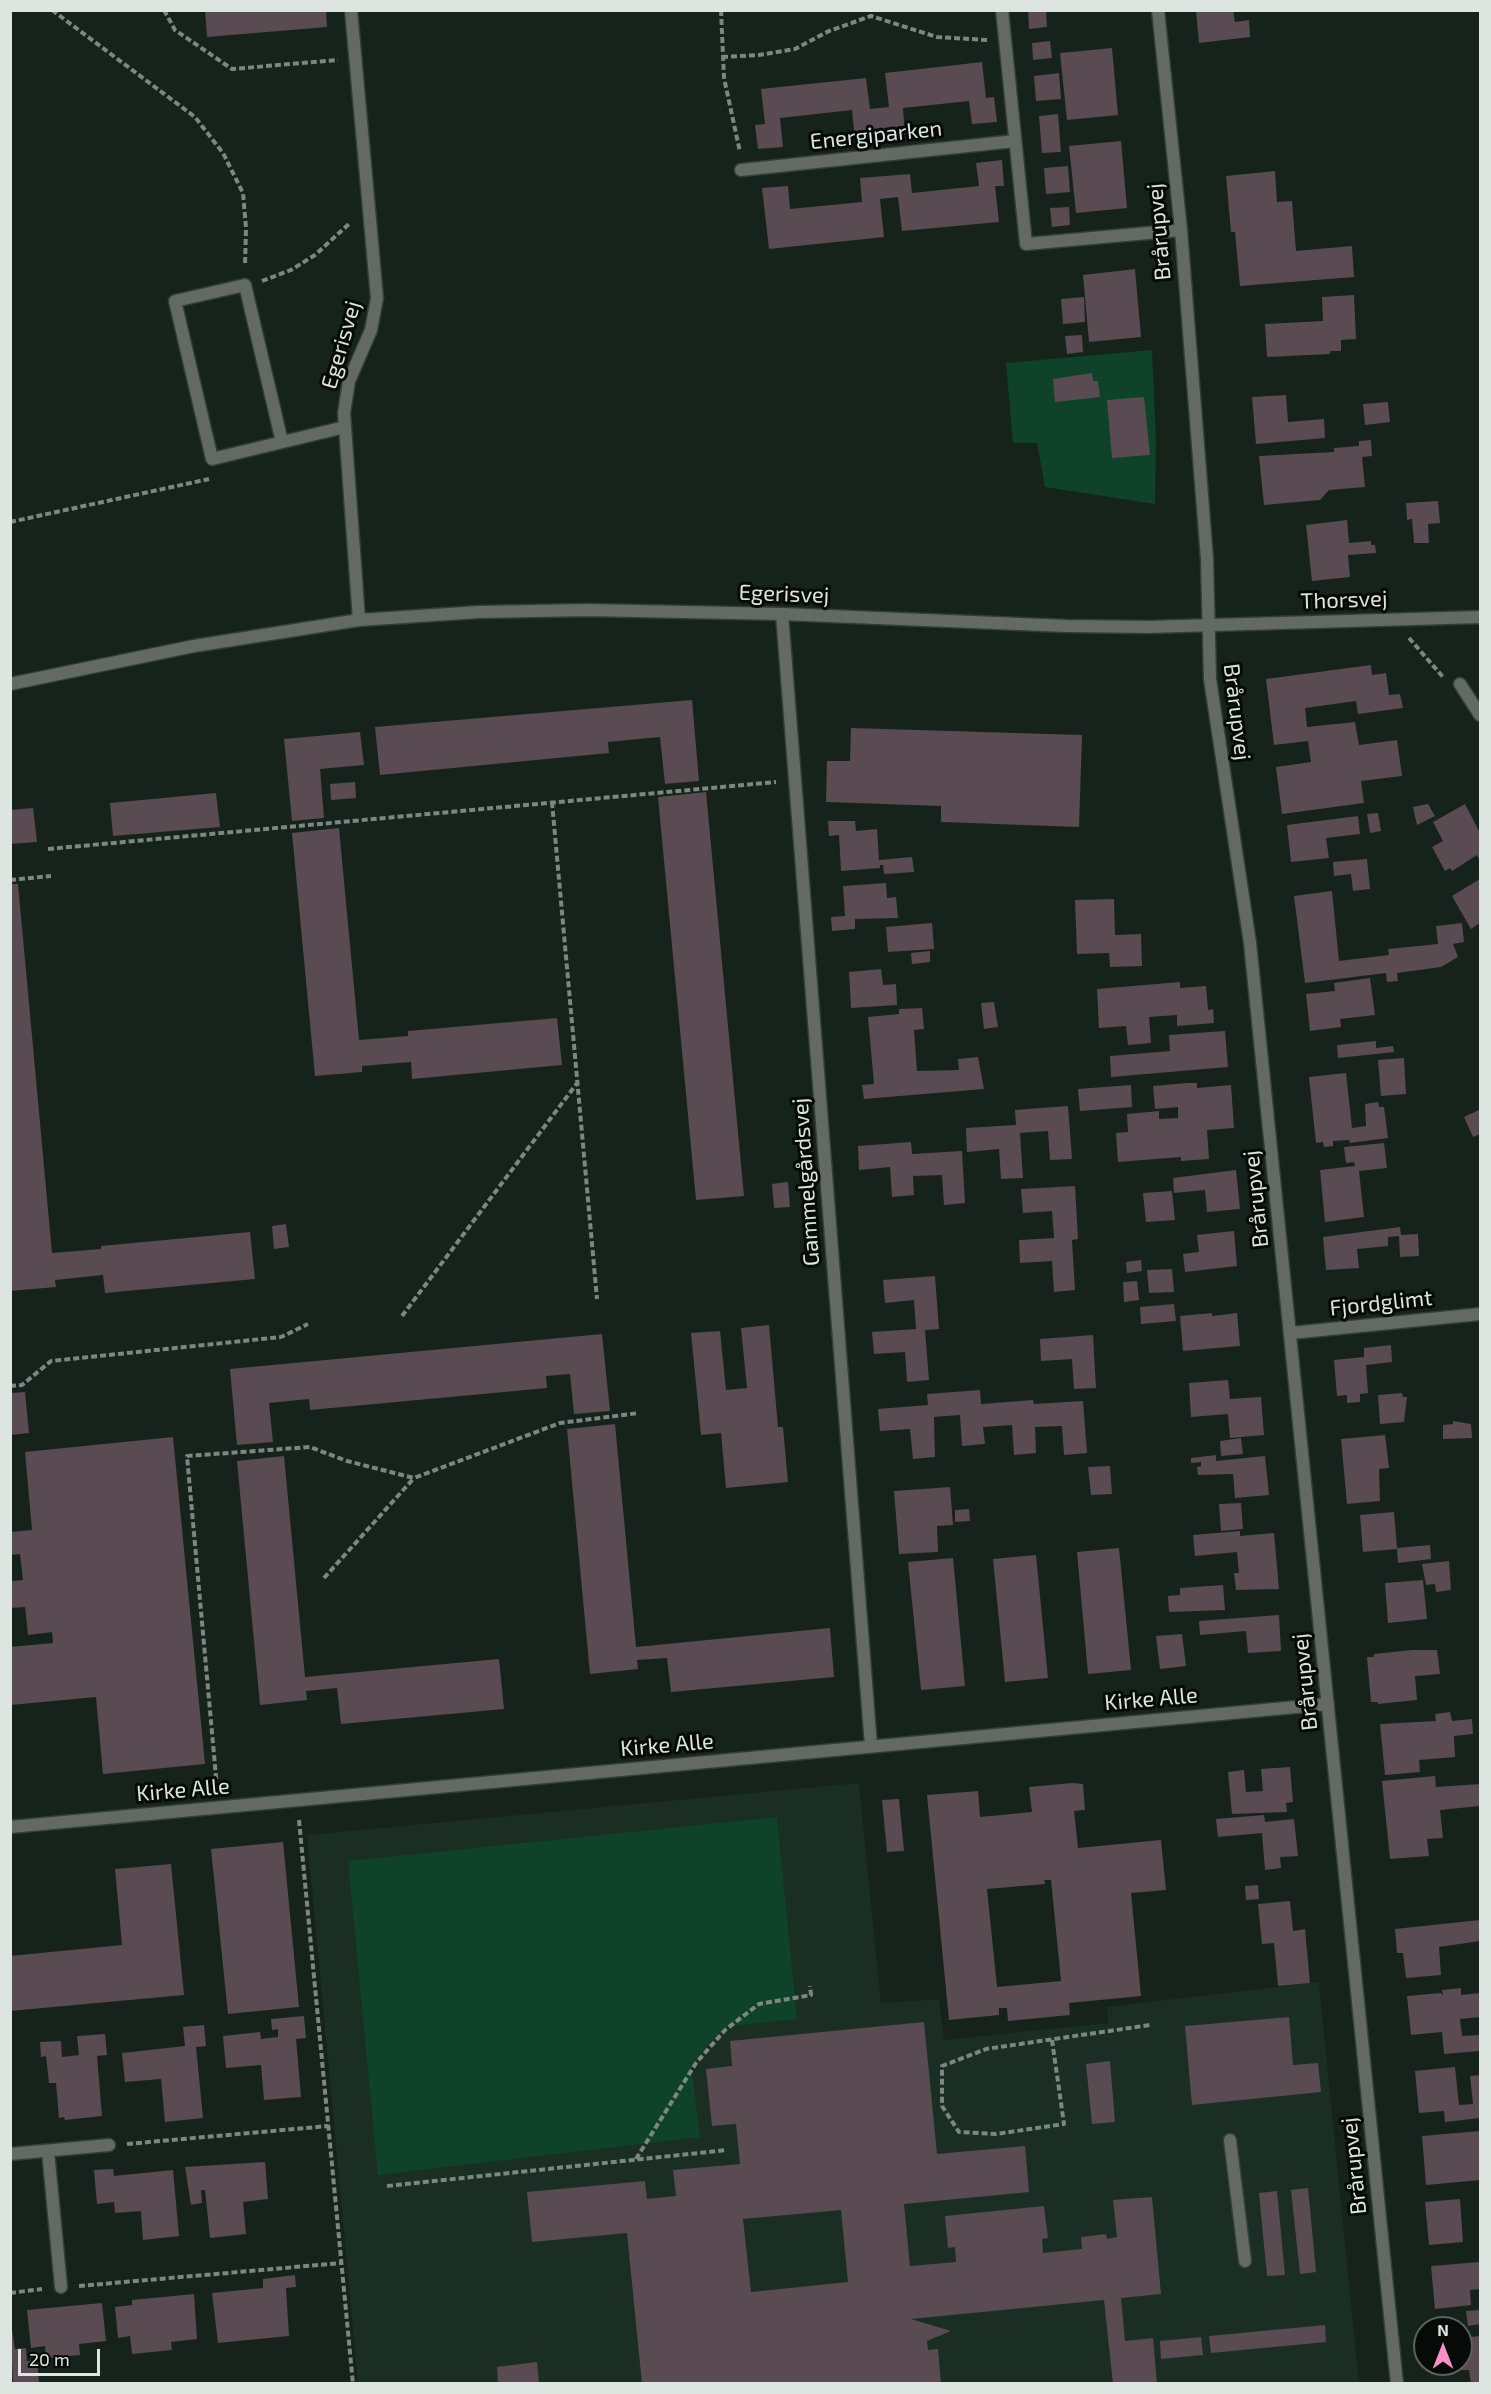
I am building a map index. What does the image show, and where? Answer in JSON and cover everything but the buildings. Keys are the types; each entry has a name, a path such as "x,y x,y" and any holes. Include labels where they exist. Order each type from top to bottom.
{"street":[{"name":"Egerisvej","path":"351,10 376,298 371,330 349,381 344,413 359,620"},
{"path":"1002,10 1026,244 1181,230"},
{"name":"Brårupvej","path":"1158,10 1181,230 1207,559 1209,679 1250,943 1397,2384"},
{"name":"Energiparken","path":"741,170 1015,141"},
{"path":"282,442 244,285 175,301 212,459 345,427"},
{"name":"Egerisvej","path":"10,684 194,646 359,620 479,612 588,610 782,614 1067,626 1208,625"},
{"name":"Gammelgårdsvej","path":"782,614 871,1746"},
{"name":"Thorsvej","path":"1208,625 1480,617"},
{"path":"1460,684 1480,715"},
{"name":"Fjordglimt","path":"1291,1333 1479,1313"},
{"name":"Kirke Alle","path":"10,1827 1328,1704"},
{"path":"1230,2140 1245,2261"},
{"path":"10,2154 108,2145"},
{"path":"48,2151 61,2287"}],"path":[{"path":"52,10 195,117 223,153 243,193 246,228 244,285 291,270 315,255 353,221 369,212"},
{"path":"164,10 175,30 232,69 355,58"},
{"path":"721,10 722,57 728,101 739,143 741,170"},
{"path":"722,57 795,48 871,16 937,37 1005,40"},
{"path":"10,522 219,476"},
{"path":"1393,619 1446,680 1460,684"},
{"path":"48,849 795,780"},
{"path":"552,802 597,1299"},
{"path":"10,880 51,876"},
{"path":"402,1316 578,1082"},
{"path":"10,1386 22,1385 51,1361 281,1337 308,1324"},
{"path":"324,1578 414,1478 560,1423 639,1413"},
{"path":"219,1808 187,1456 310,1447 347,1461 414,1478"},
{"path":"297,1800 353,2384"},
{"path":"636,2159 696,2063 725,2030 759,2004 811,1995 810,1986"},
{"path":"1052,2040 1064,2124 996,2134 959,2132 942,2106 942,2066 986,2049 1150,2025"},
{"path":"108,2145 328,2126"},
{"path":"387,2186 727,2150"},
{"path":"10,2293 341,2263"}],"shaded area":[{"path":"859,1783 881,2003 939,1999 944,2040 1108,2023 1107,2007 1319,1982 1359,2383 358,2383 307,1835"}],"green space":[{"path":"1152,350 1156,443 1155,504 1045,487 1037,443 1013,443 1006,363"},
{"path":"777,1817 797,2019 724,2027 691,2064 700,2137 378,2175 348,1861"}]}
